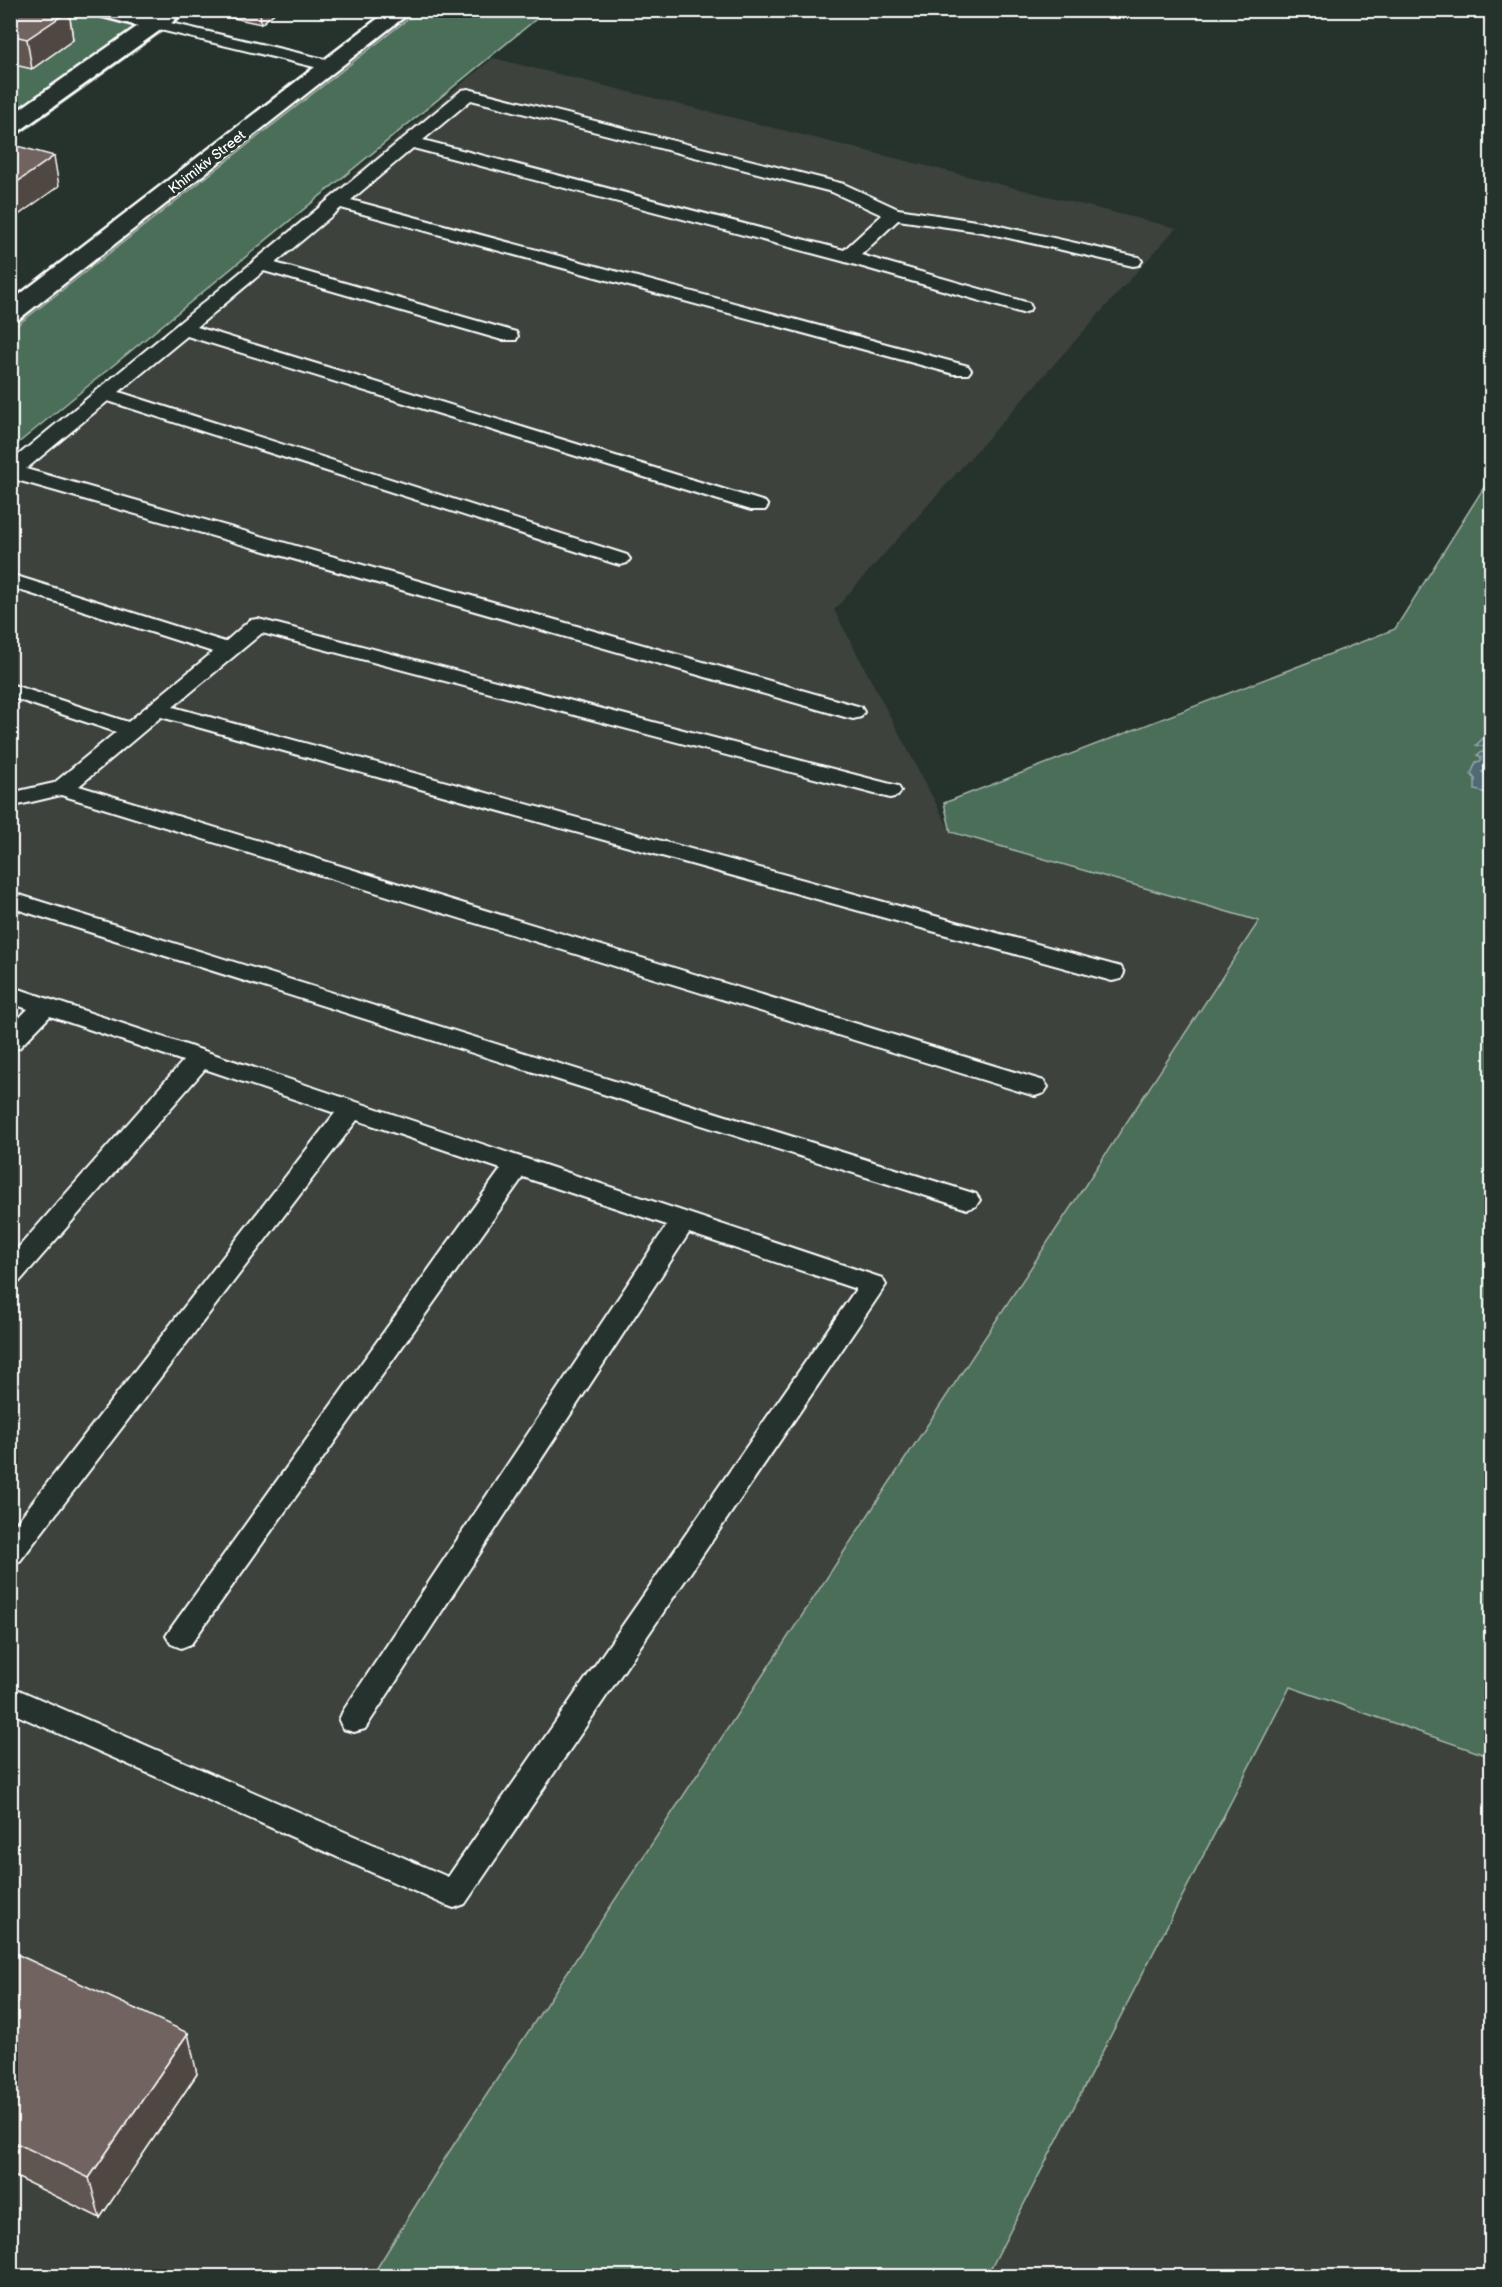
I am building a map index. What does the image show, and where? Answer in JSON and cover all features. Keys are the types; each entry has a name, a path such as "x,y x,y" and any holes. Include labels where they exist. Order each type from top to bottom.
{"street":[{"path":"100,10 158,25"},
{"path":"10,127 158,25 175,10"},
{"name":"Khimikiv Street","path":"10,314 403,10"}],"lane":[{"path":"158,25 331,66"},
{"path":"11,472 468,94 838,188 894,214 982,227 1134,261"},
{"path":"410,142 848,257 1022,307"},
{"path":"338,202 961,370"},
{"path":"848,257 894,214"},
{"path":"262,265 509,336"},
{"path":"184,329 758,506"},
{"path":"106,394 620,559"},
{"path":"11,472 853,712"},
{"path":"10,580 229,650"},
{"path":"10,800 62,788 258,626 890,791"},
{"path":"10,690 132,730"},
{"path":"157,709 1112,973"},
{"path":"62,788 1035,1087"},
{"path":"10,899 967,1200"},
{"path":"10,994 873,1285 454,1894 10,1698"},
{"path":"10,1042 45,1006"},
{"path":"10,1275 200,1059"},
{"path":"10,1553 352,1109"},
{"path":"181,1636 518,1165"},
{"path":"354,1720 683,1221"}],"shaded area":[{"path":"493,58 1176,228 834,610 951,832 1259,920 447,2155 372,2276 11,2276 11,460"},
{"path":"1290,1687 1491,1757 1491,2276 987,2276"}],"green space":[{"path":"11,11 191,11 11,140"},
{"path":"418,11 546,11 11,449 11,330"},
{"path":"1491,476 1491,1757 1290,1687 987,2276 372,2276 447,2155 1259,921 951,832 944,803 1395,629"}],"water":[{"path":"1491,715 1491,768 1482,772 1491,779 1490,794 1475,790 1475,779 1471,774 1476,762 1481,761 1481,757 1477,755 1489,748 1476,745 1490,732 1484,724 1490,721"}],"building":[{"path":"10,10 69,11 27,39 10,35"},
{"path":"10,144 54,156 10,187"},
{"path":"10,1951 188,2033 89,2178 10,2140"}]}
